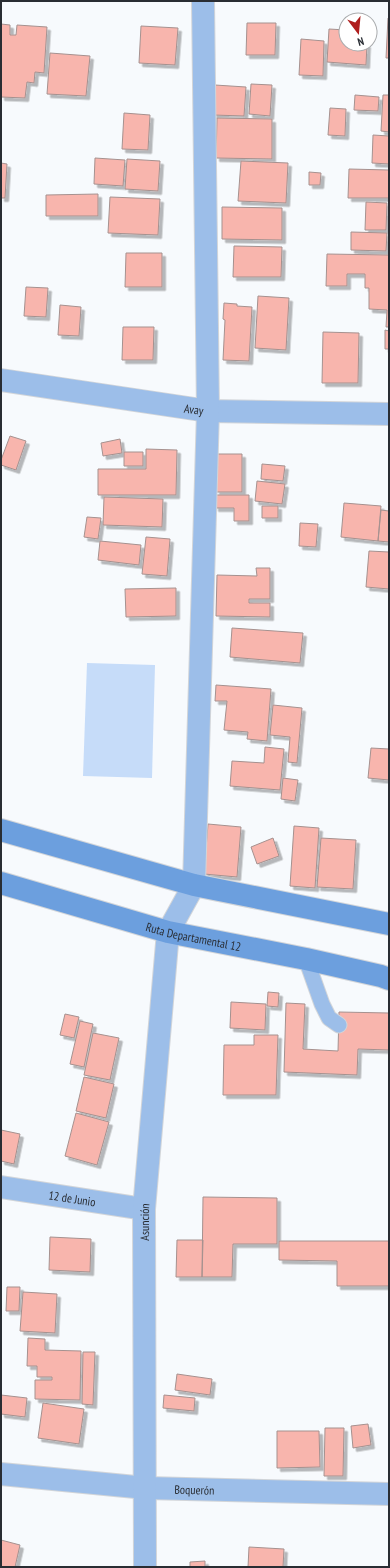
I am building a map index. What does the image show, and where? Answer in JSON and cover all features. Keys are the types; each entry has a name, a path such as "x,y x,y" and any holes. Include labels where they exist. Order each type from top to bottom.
{"main road":[{"path":"1,830 194,885 389,924"},
{"name":"Ruta Departamental 12","path":"1,884 168,932 306,959 389,979"}],"street":[{"path":"194,885 208,410 203,1"},
{"name":"Avay","path":"1,380 208,410 389,414"},
{"name":"Asunción","path":"145,1567 146,1488 144,1209 168,932 194,885"},
{"name":"12 de Junio","path":"1,1187 144,1209"},
{"name":"Boquerón","path":"1,1474 146,1488 389,1494"}],"lane":[{"path":"306,959 322,1004 329,1018 339,1025"}],"shaded area":[{"path":"87,663 155,665 152,778 83,776"}],"building":[{"path":"388,18 389,58 386,58"},
{"path":"247,23 276,23 275,55 246,55"},
{"path":"1,24 10,25 10,35 16,35 17,25 47,27 44,73 35,72 34,83 27,82 25,98 1,97"},
{"path":"141,26 178,28 175,65 139,63"},
{"path":"329,29 338,30 338,52 367,52 366,65 327,62"},
{"path":"301,39 324,41 323,76 299,75"},
{"path":"50,53 90,56 86,96 47,94"},
{"path":"251,84 272,85 270,116 249,114"},
{"path":"215,85 246,87 244,116 213,115"},
{"path":"355,95 379,97 378,111 354,110"},
{"path":"383,95 389,95 389,132 381,131"},
{"path":"330,108 346,109 345,136 328,135"},
{"path":"124,113 150,115 148,150 122,149"},
{"path":"217,118 272,119 272,159 216,158"},
{"path":"373,135 389,136 389,164 372,163"},
{"path":"95,158 125,160 123,186 94,184"},
{"path":"127,159 160,161 158,191 125,189"},
{"path":"241,161 288,163 286,203 238,201"},
{"path":"1,163 7,164 5,198 1,198"},
{"path":"349,169 389,170 389,198 348,198"},
{"path":"309,172 321,173 320,185 309,185"},
{"path":"98,194 98,216 46,216 46,195"},
{"path":"110,197 160,199 158,235 108,233"},
{"path":"366,202 387,203 386,230 365,230"},
{"path":"222,207 282,208 282,240 222,239"},
{"path":"351,232 387,233 386,251 351,250"},
{"path":"234,246 282,247 281,277 233,277"},
{"path":"126,253 162,253 162,287 125,287"},
{"path":"327,254 389,255 389,327 386,327 387,310 369,309 369,288 365,288 365,274 347,274 347,286 326,286"},
{"path":"26,287 48,288 46,317 24,316"},
{"path":"258,296 289,298 286,350 255,348"},
{"path":"224,303 252,307 249,361 223,360 225,320 223,319"},
{"path":"60,305 81,307 79,336 58,335"},
{"path":"123,327 154,327 153,360 122,360"},
{"path":"385,330 389,331 389,349 385,349"},
{"path":"323,332 359,333 358,383 322,383"},
{"path":"10,436 26,441 16,470 1,465 1,460"},
{"path":"120,439 122,453 103,456 101,443"},
{"path":"146,449 177,450 176,495 98,495 98,469 146,469"},
{"path":"124,452 143,452 143,466 124,466"},
{"path":"217,454 242,454 242,492 216,492"},
{"path":"262,464 285,466 283,481 261,479"},
{"path":"257,481 285,484 282,504 255,501"},
{"path":"215,495 249,495 249,521 234,521 234,508 215,508"},
{"path":"104,497 163,499 162,527 103,525"},
{"path":"344,503 381,506 378,541 341,537"},
{"path":"262,506 278,506 278,518 262,518"},
{"path":"381,510 389,511 389,542 378,541"},
{"path":"87,517 101,518 98,539 84,537"},
{"path":"300,523 318,524 316,547 299,546"},
{"path":"146,537 170,539 167,576 142,574"},
{"path":"100,541 141,545 139,565 98,560"},
{"path":"369,551 389,552 389,589 366,587"},
{"path":"256,568 270,568 270,599 249,599 249,603 270,603 270,617 216,616 217,575 257,576"},
{"path":"176,588 176,616 126,617 125,589"},
{"path":"232,628 303,633 300,663 230,657"},
{"path":"216,685 271,689 267,741 247,739 248,732 224,730 227,701 215,701"},
{"path":"273,705 302,708 297,763 288,762 290,737 270,735"},
{"path":"265,747 284,749 280,790 230,786 232,761 264,763"},
{"path":"371,748 389,749 389,780 368,778"},
{"path":"283,778 298,780 295,801 281,799"},
{"path":"208,824 241,827 237,877 204,874"},
{"path":"294,826 319,828 315,888 290,886"},
{"path":"273,838 279,856 257,864 251,847"},
{"path":"321,838 356,840 353,889 317,887"},
{"path":"268,992 279,993 278,1007 267,1006"},
{"path":"231,1002 266,1004 265,1030 230,1028"},
{"path":"286,1003 305,1004 303,1049 338,1051 339,1012 389,1013 389,1050 358,1049 357,1075 284,1072"},
{"path":"65,1014 79,1017 74,1038 60,1035"},
{"path":"80,1021 93,1024 84,1067 70,1064"},
{"path":"93,1033 119,1038 110,1080 84,1075"},
{"path":"254,1035 278,1035 276,1095 223,1095 224,1045 254,1045"},
{"path":"84,1077 114,1084 106,1118 76,1111"},
{"path":"76,1113 109,1122 97,1165 65,1156"},
{"path":"1,1130 20,1134 14,1164 1,1161"},
{"path":"203,1197 277,1198 277,1244 233,1244 232,1277 202,1277"},
{"path":"50,1237 91,1239 90,1272 49,1270"},
{"path":"177,1240 203,1240 202,1277 176,1277"},
{"path":"279,1241 389,1241 389,1286 337,1286 337,1261 279,1260"},
{"path":"7,1287 20,1287 19,1311 6,1311"},
{"path":"23,1292 57,1294 55,1333 20,1331"},
{"path":"28,1338 45,1339 45,1350 81,1351 80,1400 35,1399 35,1380 52,1380 52,1377 37,1377 37,1366 27,1366"},
{"path":"83,1352 95,1352 93,1405 82,1404"},
{"path":"177,1374 212,1379 210,1395 175,1390"},
{"path":"1,1395 27,1398 25,1417 1,1414"},
{"path":"164,1395 195,1398 194,1411 163,1408"},
{"path":"43,1403 84,1409 79,1444 38,1438"},
{"path":"368,1424 371,1445 353,1448 351,1426"},
{"path":"325,1428 344,1428 343,1476 324,1476"},
{"path":"277,1431 319,1431 320,1467 277,1468"},
{"path":"1,1540 20,1545 15,1567 1,1567"},
{"path":"249,1547 284,1549 283,1567 248,1567"},
{"path":"205,1561 205,1567 190,1567 190,1562"}]}
